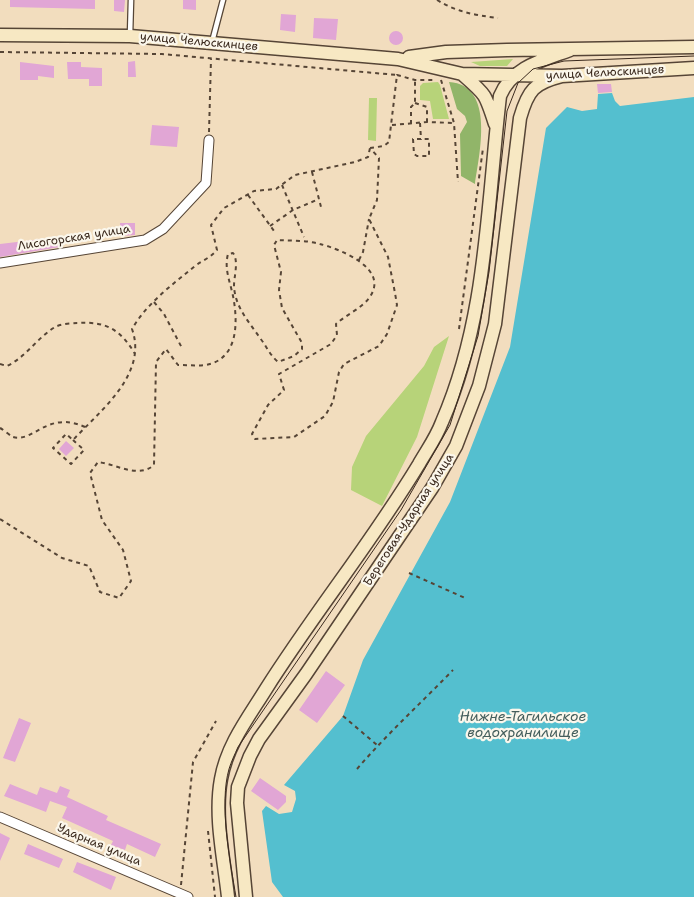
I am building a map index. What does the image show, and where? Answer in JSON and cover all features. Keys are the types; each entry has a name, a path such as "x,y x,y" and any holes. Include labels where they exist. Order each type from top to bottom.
{"main road":[{"name":"улица Челюскинцев","path":"0,35 130,36 398,59 446,52 694,47"},
{"name":"Береговая-Ударная улица","path":"228,897 219,799 225,763 233,742 294,645 352,568 403,492 434,441 453,395 472,335 483,264 500,96 513,76 534,63 570,50"},
{"name":"улица Челюскинцев","path":"398,59 442,74 562,76 694,68"},
{"name":"Береговая-Ударная улица","path":"462,74 477,84 486,96 496,128"},
{"name":"Береговая-Ударная улица","path":"246,897 237,803 238,787 242,773 259,739 385,558 432,488 456,446 479,386 495,324 520,118 526,95 546,80 562,76"}],"street":[{"name":"Лисогорская улица","path":"0,263 145,240 163,228 206,183 209,140"},
{"name":"Ударная улица","path":"0,817 184,896"}],"lane":[{"path":"130,36 131,0"},
{"path":"212,43 223,0"}],"path":[{"path":"437,0 453,10 468,15 498,18"},
{"path":"0,52 162,54 397,75 415,80 442,74"},
{"path":"209,140 208,102 211,59"},
{"path":"442,74 447,80"},
{"path":"442,74 454,123 458,182"},
{"path":"370,148 386,145 389,142 397,75"},
{"path":"411,124 411,108 415,103 415,80"},
{"path":"415,103 427,107 427,122"},
{"path":"391,125 427,122 454,123"},
{"path":"420,123 421,139"},
{"path":"413,139 421,139 429,139 429,156 417,156 414,154 413,139"},
{"path":"73,440 129,377 136,341 132,328 143,310 195,266 211,258 217,250 211,225 224,208 254,191 276,189 295,175 355,162 368,157 370,148"},
{"path":"359,260 363,252 369,218 377,200 379,158 370,148"},
{"path":"459,332 483,148"},
{"path":"312,172 321,206"},
{"path":"282,185 304,237"},
{"path":"248,195 274,232"},
{"path":"270,226 293,210 319,199"},
{"path":"0,519 62,558 89,566 100,592 119,598 131,580 123,550 102,520 90,473 98,462 108,463 118,468 142,471 154,465 156,362 166,349 178,365 207,365 226,355 231,349 235,316 225,265 228,254 233,252 236,257 234,288 242,312 260,338 268,354 278,362 294,356 302,349 302,343 282,308 279,290 281,272 274,245 278,240 320,244 359,260 370,269 373,278 373,288 370,297 336,324 336,335 331,344 279,374 284,390 261,416 252,434 255,439 294,437 325,416 333,402 339,372 344,364 379,346 387,334 397,305 388,257 369,218"},
{"path":"154,302 164,314 182,348"},
{"path":"0,364 7,366 19,360 40,338 57,326 73,323 95,322 114,330 126,340 135,354"},
{"path":"0,428 13,437 24,437 60,421 85,427"},
{"path":"66,434 73,440 84,450 71,464 53,448 66,434"},
{"path":"409,573 465,598"},
{"path":"357,769 377,745 413,712 453,670"},
{"path":"343,716 377,745"},
{"path":"184,896 193,762 216,721"},
{"path":"208,826 208,843 215,897"}],"green space":[{"path":"513,59 507,66 480,66 471,62"},
{"path":"438,82 449,119 433,119 430,101 420,100 420,86 423,83"},
{"path":"449,82 464,86 473,95 479,108 481,140 475,184 461,176 460,134 467,122 465,116 457,109"},
{"path":"369,98 377,98 376,141 368,140"},
{"path":"449,336 417,437 382,506 351,490 352,467 366,436 424,366 434,347"}],"water":[{"name":"Нижне-Тагильское водохранилище","path":"612,93 615,101 620,106 694,97 694,897 283,897 272,882 262,811 266,806 279,814 292,812 296,799 295,791 284,785 343,716 363,660 450,502 510,347 546,128 567,107 582,111 597,109 598,94"}],"building":[{"path":"10,0 95,0 95,9 10,7"},
{"path":"114,0 125,0 124,12 114,11"},
{"path":"183,0 196,0 196,10 183,9"},
{"path":"281,14 296,15 295,32 280,30"},
{"path":"314,18 338,19 336,40 313,38"},
{"path":"396,31 401,33 403,38 401,43 396,45 391,43 389,38 391,33"},
{"path":"135,61 136,77 128,77 128,62"},
{"path":"20,62 54,66 54,78 38,76 38,80 20,80"},
{"path":"67,62 81,62 81,67 102,68 102,86 89,86 89,79 68,79"},
{"path":"597,84 611,84 612,92 598,93"},
{"path":"152,125 179,127 177,147 150,145"},
{"path":"120,223 135,223 135,235 121,236"},
{"path":"59,237 60,247 0,257 0,244"},
{"path":"66,441 74,448 66,456 59,449"},
{"path":"326,671 345,685 317,723 299,710"},
{"path":"19,718 31,723 15,762 3,758"},
{"path":"260,778 286,796 286,802 278,810 251,791"},
{"path":"10,784 37,795 40,787 57,793 60,786 70,790 67,797 108,816 106,820 161,844 155,857 127,844 125,850 111,845 113,841 62,818 67,807 50,801 46,812 4,796"},
{"path":"0,833 10,838 0,861"},
{"path":"28,844 63,859 59,868 24,854"},
{"path":"77,862 116,877 111,890 73,872"}],"tram line":[{"path":"236,897 225,815 226,783 230,766 238,747 401,510 450,425 478,336 489,272 507,111 518,83 533,69 564,61 694,56"}]}
